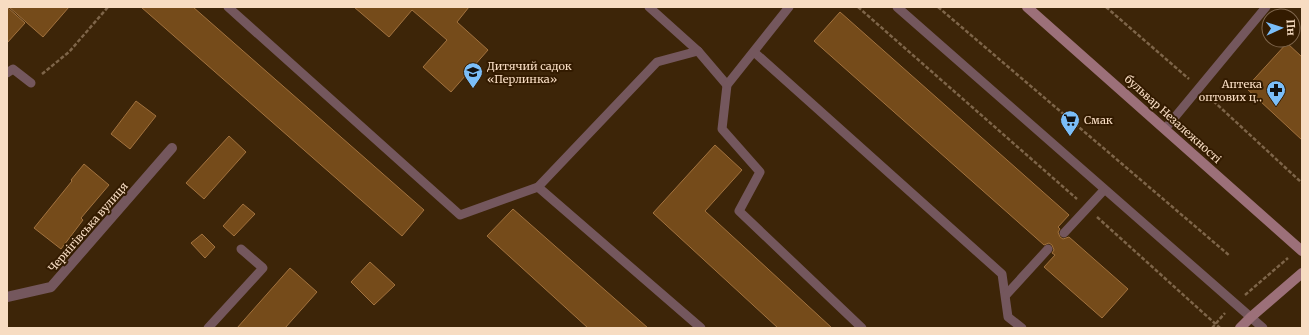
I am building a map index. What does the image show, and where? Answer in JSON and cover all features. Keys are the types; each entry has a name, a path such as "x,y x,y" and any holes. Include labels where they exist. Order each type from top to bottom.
{"main road":[{"name":"бульвар Незалежності","path":"1027,7 1301,250"},
{"path":"1240,328 1302,273"}],"street":[{"name":"Чернігівська вулиця","path":"7,297 51,287 172,148"}],"lane":[{"path":"228,7 460,215 538,187 657,62 698,51"},
{"path":"649,7 698,51 727,85"},
{"path":"789,7 727,85 722,129 760,172 739,211 862,328"},
{"path":"897,7 1263,328"},
{"path":"1165,129 1266,7"},
{"path":"754,52 1002,274 1008,317 1022,328"},
{"path":"7,73 13,69 31,83"},
{"path":"538,187 701,328"},
{"path":"1064,233 1104,190"},
{"path":"208,328 263,268 241,249"},
{"path":"1006,294 1048,249"}],"path":[{"path":"31,83 69,52 108,7"},
{"path":"858,7 1087,208 1220,328"},
{"path":"938,7 1230,256"},
{"path":"1240,300 1301,250"},
{"path":"1212,328 1229,310"}],"building":[{"path":"7,7 25,23 7,43"},
{"path":"9,7 69,7 43,37"},
{"path":"141,7 193,7 424,210 402,236"},
{"path":"354,7 469,7 457,22 488,50 451,92 423,67 447,40 412,10 389,37"},
{"path":"840,12 1069,215 1058,227 1060,229 1058,232 1060,237 1063,239 1069,237 1128,289 1102,318 1044,267 1055,255 1052,253 1054,250 1052,245 1049,243 1044,245 814,41"},
{"path":"1282,48 1292,48 1302,57 1302,140 1246,88"},
{"path":"136,101 156,116 130,149 111,134"},
{"path":"229,136 246,152 204,199 186,183"},
{"path":"715,145 742,170 705,211 832,328 778,328 653,213"},
{"path":"84,164 109,185 81,218 83,220 61,249 34,228"},
{"path":"243,204 255,214 234,236 223,226"},
{"path":"513,209 648,328 588,328 487,236"},
{"path":"202,234 215,247 205,258 191,243"},
{"path":"370,262 395,285 374,305 351,282"},
{"path":"290,268 317,292 285,328 237,328"}],"place":[{"name":"Дитячий садок «Перлинка»","path":"473,89"},
{"name":"Аптека оптових ц‥","path":"1276,107"},
{"name":"Смак","path":"1070,137"}]}
